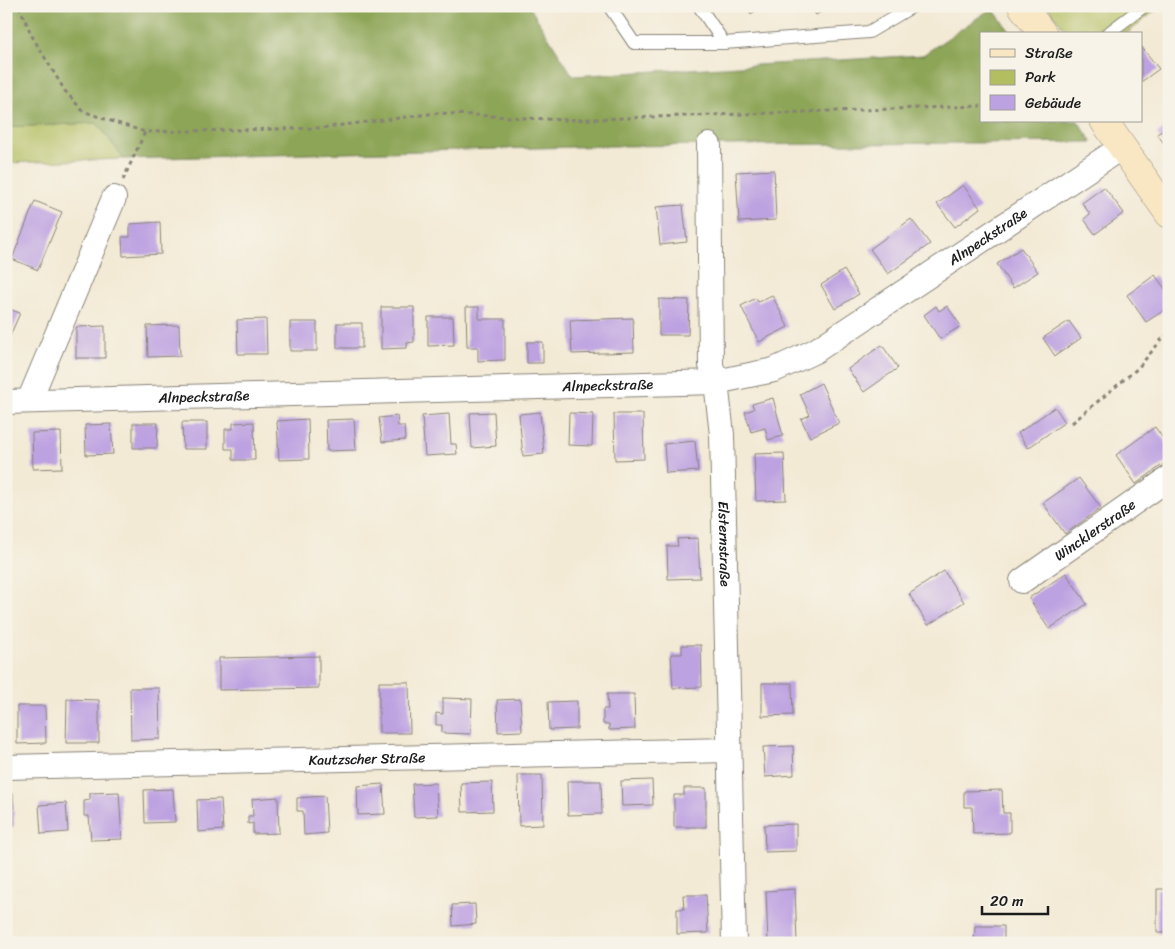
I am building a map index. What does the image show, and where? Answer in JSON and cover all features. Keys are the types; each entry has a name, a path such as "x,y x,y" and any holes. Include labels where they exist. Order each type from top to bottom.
{"street":[{"path":"1022,6 1042,32"},
{"path":"1105,122 1169,214"},
{"name":"Elsternstraße","path":"709,145 711,365 716,382 722,435 734,943"},
{"name":"Alnpeckstraße","path":"114,198 18,401 716,382 774,370 815,351 1122,147"},
{"name":"Wincklerstraße","path":"1022,581 1169,478"},
{"name":"Kautzscher Straße","path":"6,766 729,750"}],"lane":[{"path":"609,6 634,44 724,43 869,32 913,6"},
{"path":"699,6 724,43"},
{"path":"1110,32 1144,6"}],"path":[{"path":"19,6 32,36 65,90 83,111 145,132 321,128 436,113 564,120 980,106"},
{"path":"114,198 145,132"},
{"path":"1072,423 1138,368 1163,338 1169,334"}],"green space":[{"path":"6,6 529,6 573,76 923,55 992,8 1010,32 980,32 980,122 1079,122 1092,142 611,146 124,159 97,123 6,127"},
{"path":"1047,6 1161,6 1128,32 1066,32"},
{"path":"97,123 124,159 6,163 6,127"}],"building":[{"path":"746,6 762,6 751,14"},
{"path":"810,6 830,6 816,15"},
{"path":"1142,47 1159,69 1142,81"},
{"path":"1169,126 1169,150 1157,134"},
{"path":"774,170 776,220 739,222 736,172"},
{"path":"963,185 980,208 955,227 937,204"},
{"path":"1104,187 1124,213 1095,234 1084,219 1090,214 1082,203"},
{"path":"35,201 62,212 38,270 12,259"},
{"path":"683,205 687,242 660,245 656,207"},
{"path":"911,219 930,244 888,274 870,249"},
{"path":"160,222 161,254 123,256 122,237 130,237 130,224"},
{"path":"1021,248 1038,272 1013,288 997,264"},
{"path":"844,270 859,294 835,309 821,285"},
{"path":"1155,275 1169,294 1169,307 1146,322 1127,295"},
{"path":"772,295 788,327 759,342 741,306 756,298 758,302"},
{"path":"659,299 689,300 688,335 659,335"},
{"path":"936,306 939,311 947,306 961,326 940,339 924,315"},
{"path":"381,307 414,307 414,342 407,343 407,348 381,349"},
{"path":"466,307 479,307 479,319 505,319 505,360 478,361 478,347 467,347"},
{"path":"6,308 20,313 6,345"},
{"path":"428,317 453,317 454,345 428,346"},
{"path":"633,318 634,352 572,354 570,320"},
{"path":"266,319 267,354 238,354 237,320"},
{"path":"1069,321 1081,338 1055,356 1043,338"},
{"path":"290,322 317,322 317,351 290,351"},
{"path":"337,323 362,323 362,348 337,348"},
{"path":"179,325 180,356 148,357 147,326"},
{"path":"105,326 105,358 76,358 76,327"},
{"path":"527,342 543,342 543,363 527,363"},
{"path":"882,345 898,368 864,392 848,369"},
{"path":"821,383 839,423 810,437 801,419 810,415 800,394"},
{"path":"773,398 783,436 768,440 765,428 751,432 745,412 754,409 752,404"},
{"path":"1055,407 1065,422 1028,448 1018,433"},
{"path":"494,412 496,446 472,448 470,413"},
{"path":"540,412 544,454 523,456 519,414"},
{"path":"569,413 593,414 592,446 568,445"},
{"path":"449,414 451,444 456,444 457,454 425,456 422,416"},
{"path":"614,414 643,414 644,459 615,460"},
{"path":"397,416 398,426 404,426 405,440 382,442 379,418"},
{"path":"308,419 309,459 279,460 277,421"},
{"path":"354,419 356,450 327,451 326,420"},
{"path":"182,422 207,422 207,449 183,449"},
{"path":"254,422 255,460 233,460 233,449 225,449 225,429 233,429 233,423"},
{"path":"133,423 158,423 157,448 133,448"},
{"path":"111,424 113,454 86,455 85,425"},
{"path":"1155,427 1169,447 1169,460 1136,484 1116,455"},
{"path":"61,432 62,468 33,469 32,433"},
{"path":"695,441 698,471 666,473 664,444"},
{"path":"784,453 786,500 756,501 754,454"},
{"path":"1079,478 1101,508 1065,534 1043,503"},
{"path":"698,538 700,578 668,579 667,546 678,546 677,539"},
{"path":"944,571 964,602 928,625 909,594"},
{"path":"1066,573 1087,604 1049,629 1029,598"},
{"path":"682,645 701,645 702,687 673,688 671,654 682,654"},
{"path":"319,656 319,688 219,690 219,658"},
{"path":"379,682 409,682 410,733 379,733"},
{"path":"762,683 792,683 793,715 762,716"},
{"path":"130,688 159,688 160,739 131,740"},
{"path":"607,694 634,694 635,729 609,730 609,724 603,724 603,709 608,709"},
{"path":"443,698 472,699 471,734 442,733 442,725 436,725 436,713 443,714"},
{"path":"67,699 99,700 99,743 66,743"},
{"path":"520,699 522,731 498,732 497,700"},
{"path":"577,701 577,729 549,730 548,702"},
{"path":"17,706 45,706 46,743 17,744"},
{"path":"793,746 794,775 765,777 763,747"},
{"path":"518,775 542,775 543,825 519,826"},
{"path":"652,780 653,805 622,806 621,781"},
{"path":"567,781 601,781 602,814 568,815"},
{"path":"492,782 493,811 462,812 461,783"},
{"path":"436,783 438,816 414,817 412,784"},
{"path":"383,784 385,814 358,815 357,786"},
{"path":"684,788 706,788 706,827 674,827 674,795 684,795"},
{"path":"173,789 175,822 145,823 144,790"},
{"path":"1002,790 1003,813 1010,813 1010,833 973,834 972,807 964,807 964,791"},
{"path":"119,792 122,839 91,840 89,816 84,816 84,801 90,800 90,793"},
{"path":"6,794 13,794 14,826 6,826"},
{"path":"325,796 327,833 304,835 303,811 297,811 297,798"},
{"path":"278,797 279,833 253,834 253,823 248,824 248,816 253,816 252,799"},
{"path":"221,799 223,830 198,832 197,800"},
{"path":"66,803 68,832 41,834 39,805"},
{"path":"796,824 796,851 765,852 764,825"},
{"path":"795,889 797,943 768,943 766,891"},
{"path":"1157,889 1169,889 1169,933 1157,933"},
{"path":"683,895 706,895 708,933 677,934 677,909 684,909"},
{"path":"475,904 476,924 453,926 452,905"},
{"path":"975,926 1004,926 1004,943 974,943"}]}
